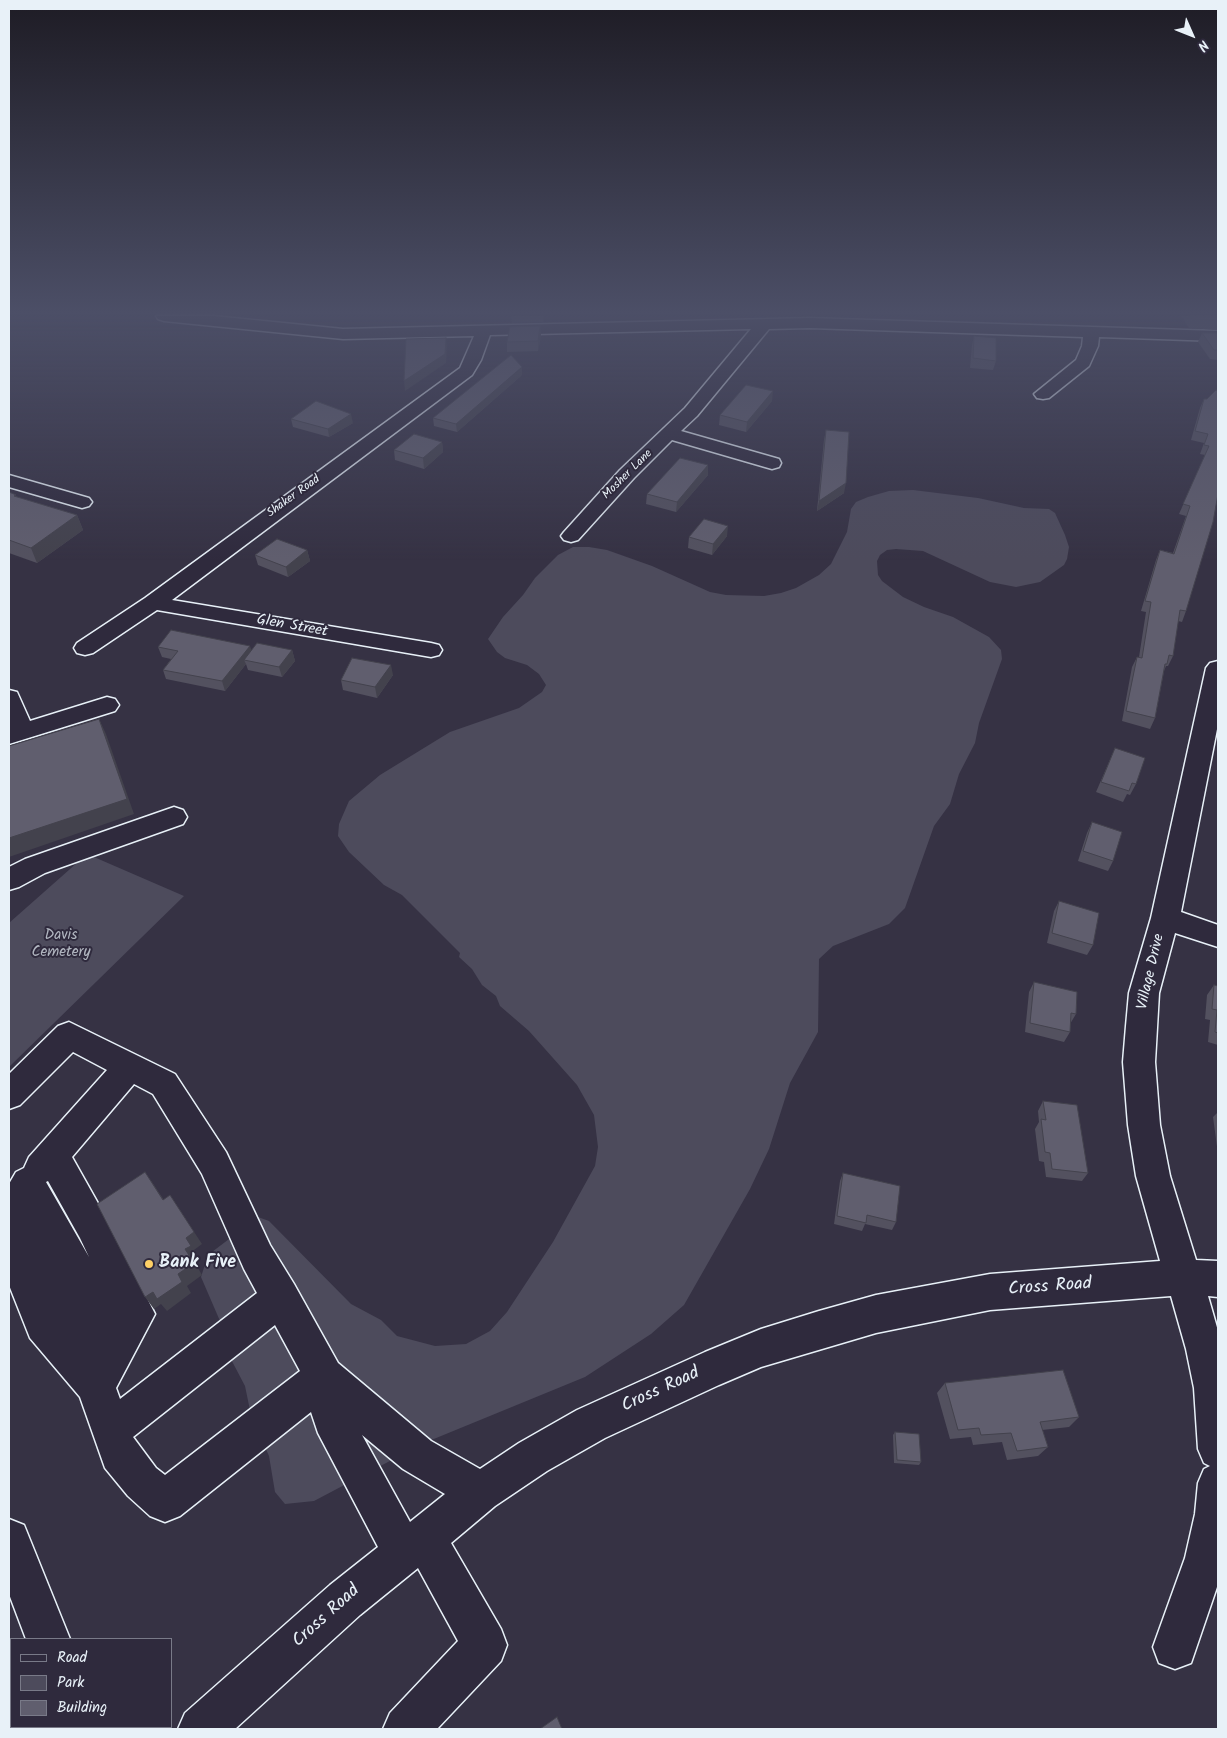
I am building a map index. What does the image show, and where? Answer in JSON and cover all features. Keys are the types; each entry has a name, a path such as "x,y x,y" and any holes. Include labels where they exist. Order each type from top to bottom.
{"street":[{"name":"Shaker Road","path":"85,648 153,603 432,397"},
{"name":"Mosher Lane","path":"571,536 627,474 670,434 704,397"},
{"path":"670,434 772,463"},
{"path":"9,481 82,502"},
{"name":"Glen Street","path":"153,603 431,650"},
{"name":"Village Drive","path":"1218,668 1165,918 1144,993 1140,1026 1141,1100 1153,1176 1202,1278 1205,1349 1213,1388 1218,1448"},
{"path":"9,698 15,734 107,706"},
{"path":"9,880 35,866 174,817"},
{"path":"1165,918 1218,936"},
{"path":"9,1095 69,1035 164,1084 214,1163 257,1257 324,1377 332,1419 414,1545 485,1645 406,1729"},
{"path":"28,1181 130,1066"},
{"path":"28,1181 59,1281 83,1330 96,1386 119,1454 142,1482 165,1501 324,1377"},
{"path":"28,1181 92,1226 136,1314 96,1386"},
{"path":"9,1241 44,1325 96,1386"},
{"name":"Cross Road","path":"201,1729 345,1600 481,1492 533,1457 599,1420 705,1371 761,1348 876,1314 990,1292 1202,1278"},
{"path":"111,1430 281,1298"},
{"path":"324,1377 417,1455 481,1492"},
{"path":"1175,1647 1206,1558 1216,1514 1218,1483"},
{"path":"9,1540 48,1638"}],"green space":[{"path":"913,490 978,498 1024,508 1049,509 1055,513 1065,535 1069,547 1067,559 1064,565 1040,582 1016,587 990,582 923,551 896,549 887,550 880,555 877,561 878,575 882,581 903,597 953,617 989,637 1001,650 1002,659 979,723 975,743 959,774 950,804 934,826 905,908 889,924 833,946 819,959 818,1032 790,1083 769,1149 750,1189 684,1305 651,1334 585,1377 424,1443 314,1501 285,1504 275,1492 269,1456 251,1415 245,1386 224,1346 220,1321 201,1277 208,1255 258,1217 269,1221 351,1304 381,1320 397,1336 435,1346 466,1344 490,1331 507,1312 553,1242 595,1166 598,1147 594,1115 577,1085 529,1031 500,1006 496,996 482,985 472,969 459,957 460,953 402,895 384,885 349,852 338,836 339,824 349,801 380,775 450,732 519,708 542,692 546,685 539,674 527,665 505,658 497,652 488,639 503,617 523,595 535,578 558,555 573,547 607,550 652,566 710,592 726,595 764,596 781,593 796,588 819,575 831,564 847,532 851,509 856,502 889,491"},
{"name":"Davis Cemetery","path":"87,854 184,896 9,1067 9,923"}],"building":[{"path":"459,397 487,397 456,424 433,418"},
{"path":"736,397 768,397 747,422 720,415"},
{"path":"1209,397 1218,397 1218,494 1213,522 1186,611 1180,610 1173,656 1169,655 1167,664 1165,664 1155,718 1126,711 1137,657 1142,658 1151,602 1145,601 1160,550 1174,554 1190,506 1183,504 1209,446 1204,445 1208,434 1195,431 1204,399"},
{"path":"316,401 351,414 328,429 291,419"},
{"path":"826,430 849,432 846,483 819,501"},
{"path":"414,434 442,442 423,458 394,450"},
{"path":"680,458 708,465 677,502 647,494"},
{"path":"9,492 16,495 14,496 77,515 31,548 9,540"},
{"path":"704,519 728,526 713,544 689,537"},
{"path":"277,539 307,550 286,567 255,555"},
{"path":"171,630 250,646 222,681 163,670 178,651 158,647"},
{"path":"257,643 292,650 279,667 244,660"},
{"path":"352,658 391,665 375,687 341,680"},
{"path":"99,719 127,799 9,838 9,746"},
{"path":"1115,748 1145,758 1136,784 1132,783 1129,791 1101,782"},
{"path":"1092,822 1122,832 1113,861 1083,851"},
{"path":"1059,901 1099,913 1093,945 1052,933"},
{"path":"1034,982 1077,992 1076,1014 1071,1013 1070,1032 1030,1023"},
{"path":"1214,985 1218,986 1218,1033 1215,1032 1217,1010 1212,1009"},
{"path":"1043,1101 1077,1105 1088,1173 1052,1169 1050,1153 1045,1152 1041,1119 1046,1120"},
{"path":"145,1172 163,1200 170,1195 194,1232 186,1238 191,1246 185,1249 194,1263 178,1274 182,1282 157,1299 153,1292 145,1297 97,1204"},
{"path":"843,1173 900,1186 896,1222 867,1215 866,1223 837,1216"},
{"path":"1063,1370 1079,1417 1040,1422 1048,1447 1017,1451 1011,1433 981,1435 979,1428 958,1430 945,1383"},
{"path":"895,1432 919,1434 921,1462 897,1460"},
{"path":"557,1717 562,1729 540,1729"}],"place":[{"name":"Bank Five","path":"149,1264"}]}
